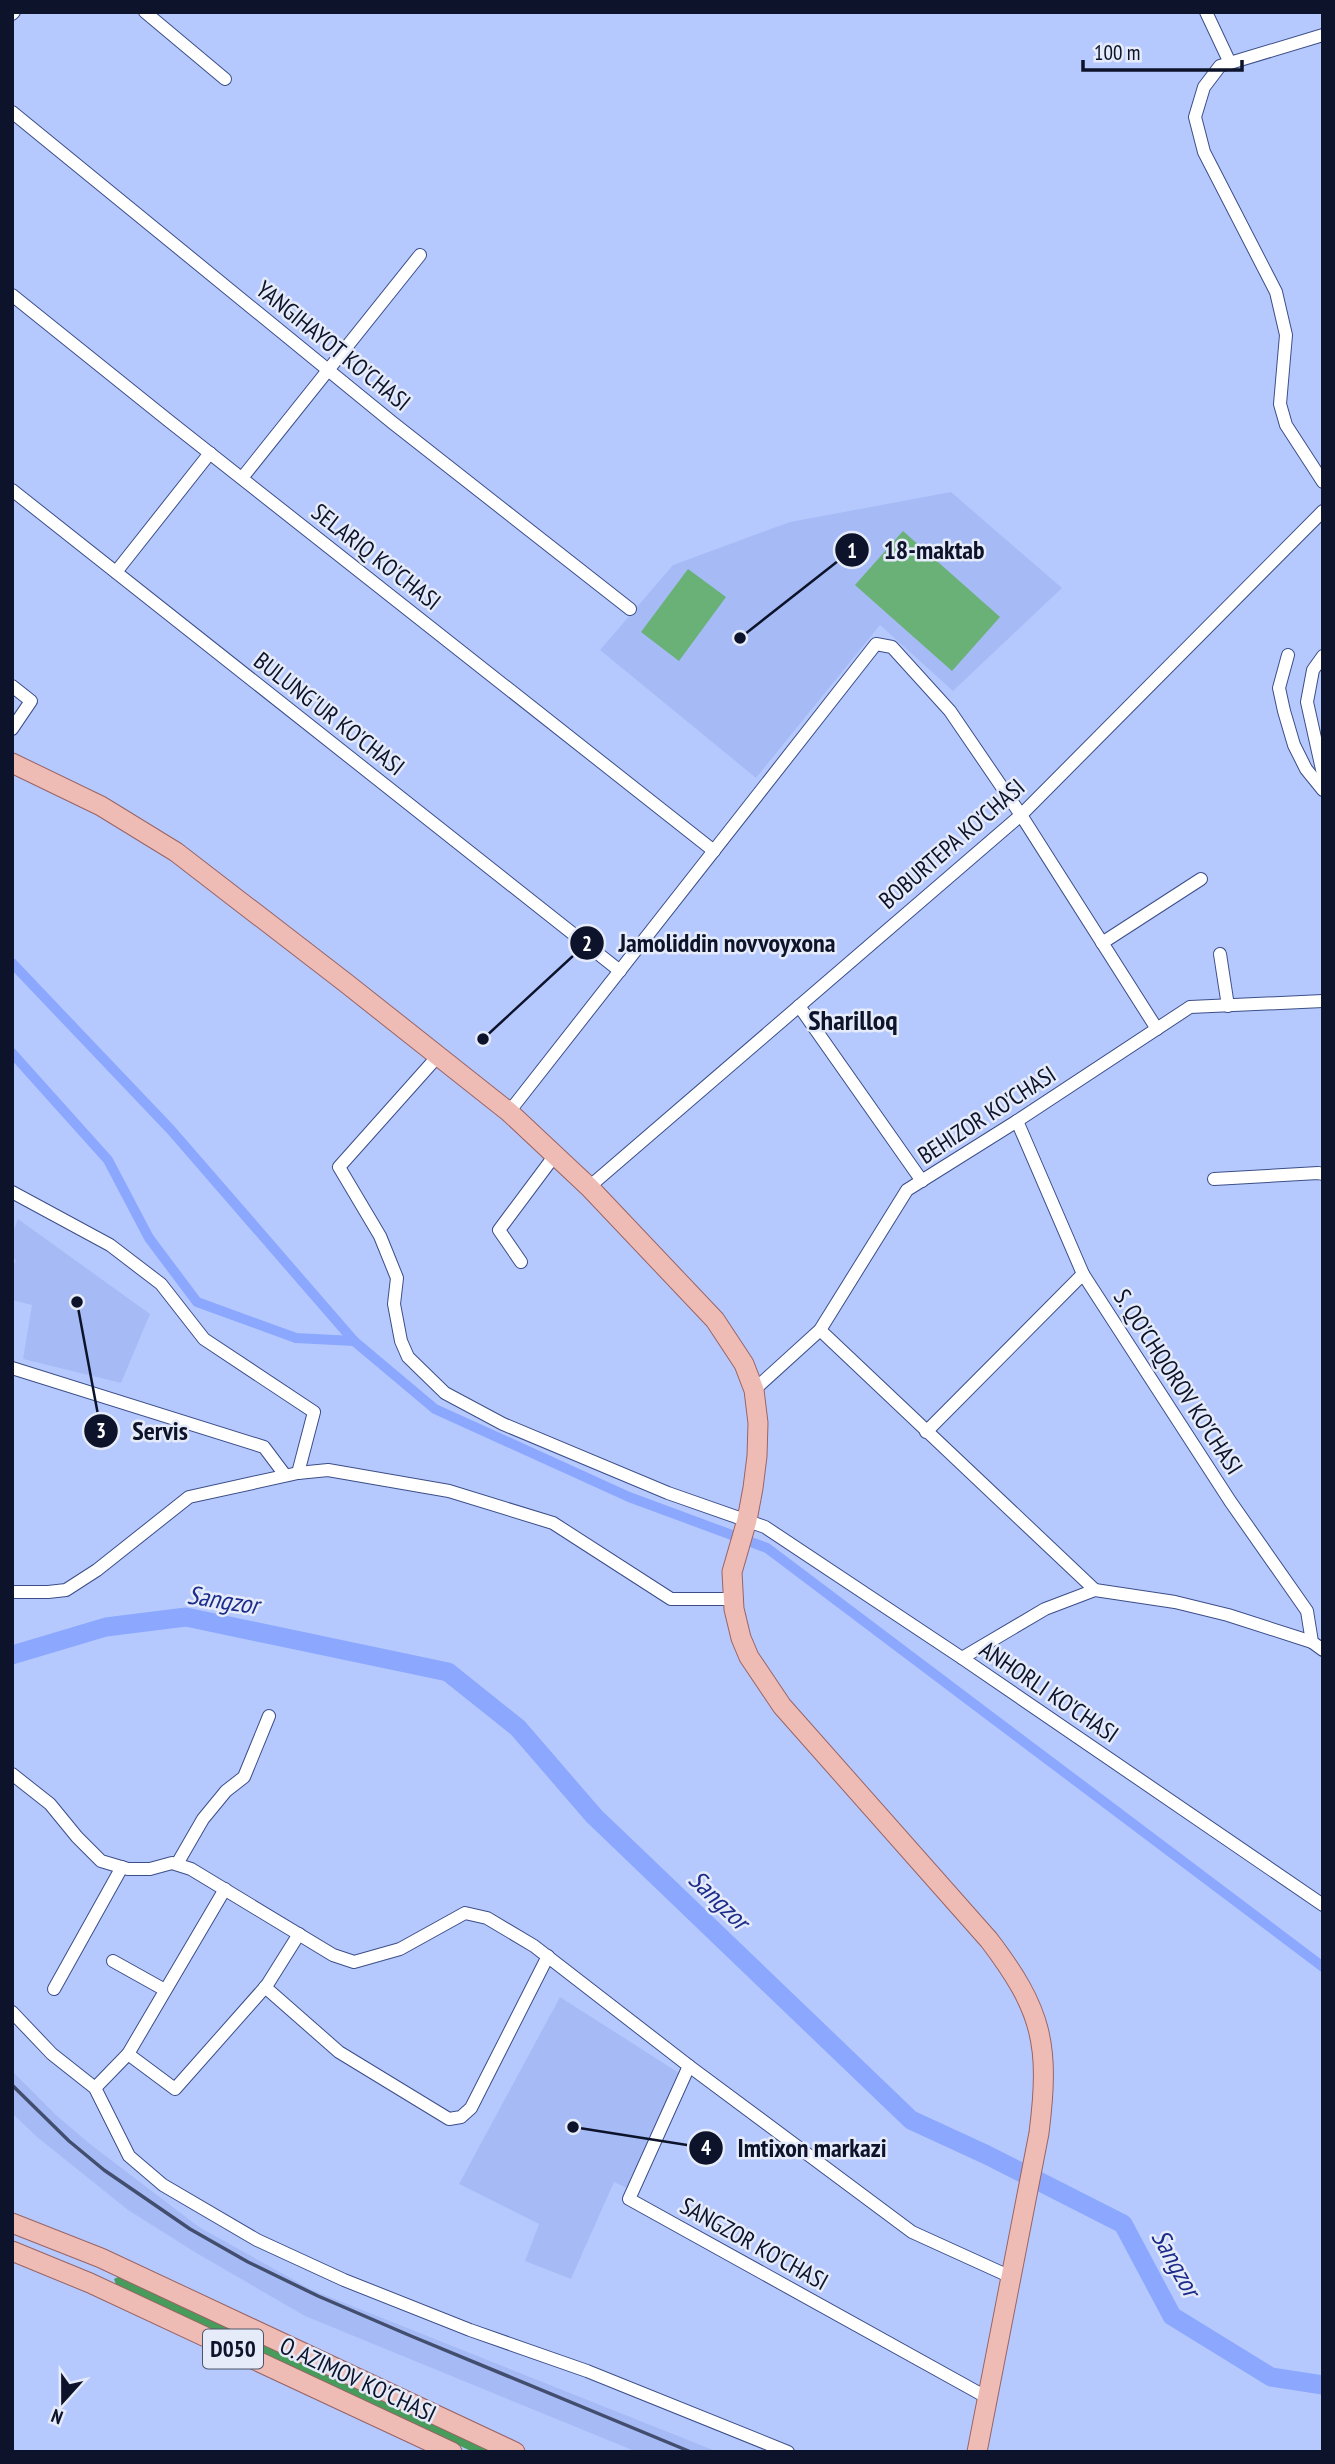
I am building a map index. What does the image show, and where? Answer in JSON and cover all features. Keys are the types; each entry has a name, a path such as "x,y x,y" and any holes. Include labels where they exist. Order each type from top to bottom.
{"main road":[{"path":"12,763 101,806 176,852 509,1112 589,1187 698,1299 744,1364 754,1390 758,1440 747,1520 734,1563 733,1599 745,1648 776,1698 973,1920 1019,1982 1035,2017 1042,2046 1044,2091 1039,2133 977,2452"},
{"name":"D050","path":"12,2224 101,2258 515,2452"},
{"name":"O. AZIMOV KO'CHASI","path":"12,2251 90,2283 452,2452"},
{"path":"90,2283 99,2282 106,2276 107,2271 101,2258"}],"street":[{"path":"145,12 225,79"},
{"path":"1206,12 1230,63"},
{"path":"1323,35 1220,66 1204,87 1195,117 1204,152 1276,292 1286,335 1280,404 1286,425 1323,482"},
{"name":"YANGIHAYOT KO'CHASI","path":"12,112 327,369 630,609"},
{"path":"242,478 420,255"},
{"name":"SELARIQ KO'CHASI","path":"12,295 715,850"},
{"path":"116,572 210,453"},
{"name":"BULUNG'UR KO'CHASI","path":"12,490 620,971"},
{"name":"BOBURTEPA KO'CHASI","path":"589,1187 1021,815 1323,511"},
{"path":"509,1112 876,644 892,647 950,711 1021,815 1157,1029"},
{"path":"1288,655 1279,688 1284,711 1294,746 1306,769 1323,790"},
{"path":"1323,656 1313,670 1307,702 1323,774"},
{"path":"12,686 31,701 12,729"},
{"path":"1102,943 1200,879"},
{"path":"1220,954 1228,1006"},
{"name":"BEHIZOR KO'CHASI","path":"754,1390 820,1331 907,1190 1190,1007 1323,1001"},
{"path":"799,1006 922,1181"},
{"name":"ANHORLI KO'CHASI","path":"438,1056 340,1167 380,1236 397,1278 394,1304 401,1341 408,1357 444,1394 503,1424 668,1493 765,1527 1323,1905"},
{"name":"S. QO'CHQOROV KO'CHASI","path":"1017,1121 1083,1274 1230,1501 1307,1611 1317,1646"},
{"path":"521,1262 499,1230 555,1155"},
{"path":"1214,1179 1318,1172 1323,1174"},
{"path":"12,1192 110,1245 161,1284 204,1339 314,1412 291,1474"},
{"path":"926,1432 1083,1274"},
{"path":"820,1331 1095,1590"},
{"path":"12,1368 264,1447 291,1474"},
{"path":"12,1592 66,1590 96,1570 189,1497 291,1474 328,1470 449,1491 553,1523 671,1599 733,1599"},
{"path":"962,1658 1045,1609 1095,1590 1175,1602 1228,1615 1317,1646"},
{"path":"177,1864 203,1818 226,1791 244,1777 269,1716"},
{"path":"12,1774 50,1804 101,1861 122,1867 150,1869 172,1863 191,1868 333,1955 354,1962 400,1949 464,1913 487,1918 548,1956 689,2066 912,2232 1011,2277"},
{"path":"54,1989 122,1867"},
{"path":"95,2088 128,2054 225,1889"},
{"path":"128,2054 175,2089 265,1987 299,1934"},
{"path":"265,1987 339,2052 449,2119 461,2117 471,2108 548,1956"},
{"path":"113,1961 165,1990"},
{"path":"12,2012 52,2054 95,2088 129,2156 163,2185 257,2240 369,2290 470,2330 587,2371 788,2452"},
{"name":"SANGZOR KO'CHASI","path":"689,2066 629,2199 988,2398"}],"shaded area":[{"path":"951,492 1062,588 953,691 880,625 756,778 600,650 673,565 790,522"},
{"path":"18,1219 150,1314 121,1383 23,1359 32,1305 12,1300 12,1269 16,1260 12,1258 12,1235"},
{"path":"560,1997 679,2073 629,2189 614,2182 571,2279 525,2261 539,2224 459,2184"},
{"path":"12,2071 90,2144 199,2227 312,2290 718,2452 637,2452 305,2316 128,2210 37,2137 12,2113"}],"green space":[{"path":"903,531 1000,617 952,671 855,585"},
{"path":"688,569 726,597 679,661 641,632"},
{"path":"120,2276 493,2452 473,2452 116,2285 114,2279"}],"waterway":[{"path":"12,963 171,1130 354,1341 435,1409 629,1497 767,1548 1323,1967"},
{"path":"12,1053 108,1160 149,1238 197,1302 296,1338 354,1341"},
{"name":"Sangzor","path":"12,1655 106,1627 186,1617 448,1672 518,1728 594,1816 911,2120 1123,2224 1172,2316 1271,2377 1323,2385"}],"railway":[{"path":"12,2085 69,2141 104,2170 190,2229 248,2262 411,2336 691,2452"}],"place":[{"name":"18-maktab","path":"740,638"},
{"name":"Jamoliddin novvoyxona","path":"483,1039"},
{"name":"Servis","path":"77,1302"},
{"name":"Imtixon markazi","path":"573,2127"}],"district":[{"name":"Sharilloq","path":"853,1020"}]}
